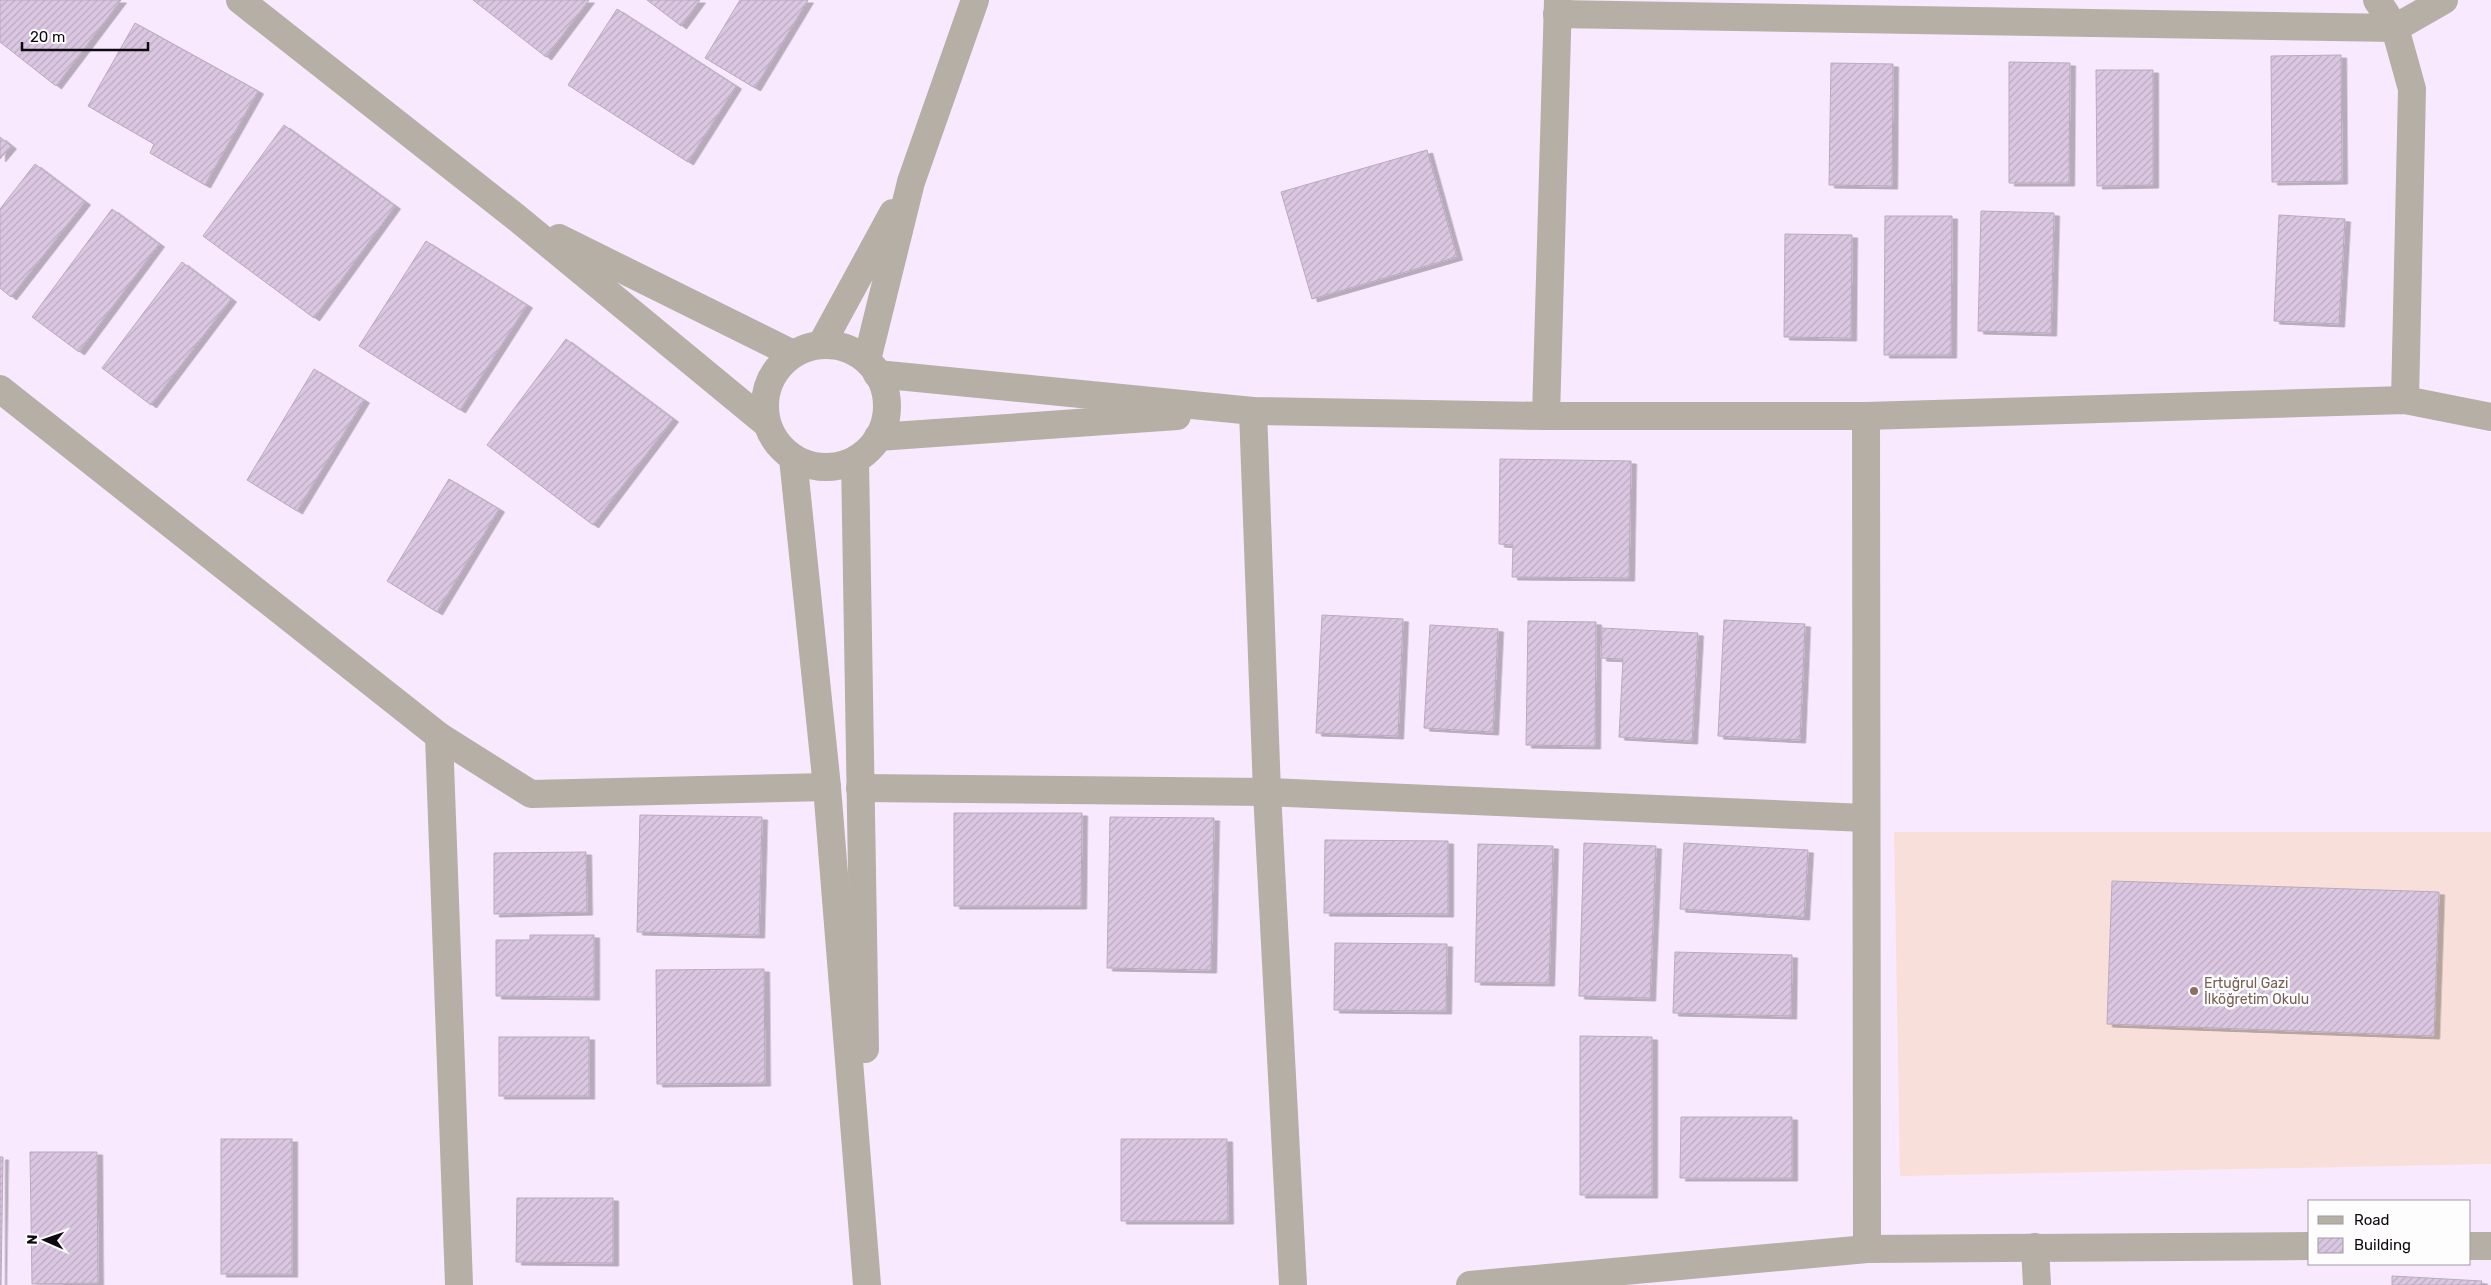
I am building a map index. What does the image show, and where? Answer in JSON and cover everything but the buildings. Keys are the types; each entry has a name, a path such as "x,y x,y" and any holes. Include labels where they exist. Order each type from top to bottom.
{"street":[{"path":"240,0 517,218 767,424 782,449 793,458 807,464 823,467 839,466 855,460 868,450 878,437 884,421 886,405 884,389 872,367 911,182 975,0"},
{"path":"2377,0 2395,28 2412,89 2405,400"},
{"path":"1546,416 1557,7 1921,11 2395,28 2444,0"},
{"path":"820,345 911,182"},
{"path":"517,218 793,354"},
{"path":"767,424 765,404 768,385 778,367 793,354 806,348 820,345 845,349 872,367 1253,411"},
{"path":"0,389 439,736 532,794 828,788"},
{"path":"878,437 1253,411 1546,416 1866,416 2405,400 2491,417"},
{"path":"1253,411 1266,792 1293,1285"},
{"path":"1866,416 1867,1248"},
{"path":"793,458 828,788 868,1285"},
{"path":"855,460 868,1285"},
{"path":"439,736 459,1285"},
{"path":"860,788 1266,792 1865,818"},
{"path":"1470,1285 1867,1248 2308,1246"},
{"path":"2471,1246 2491,1246"},
{"path":"2034,1248 2036,1285"}],"shaded area":[{"name":"Ertuğrul Gazi İlköğretim Okulu","path":"1894,832 2491,832 2491,1164 1900,1176"}],"place":[{"name":"Ertuğrul Gazi İlköğretim Okulu","path":"2194,991"}]}
